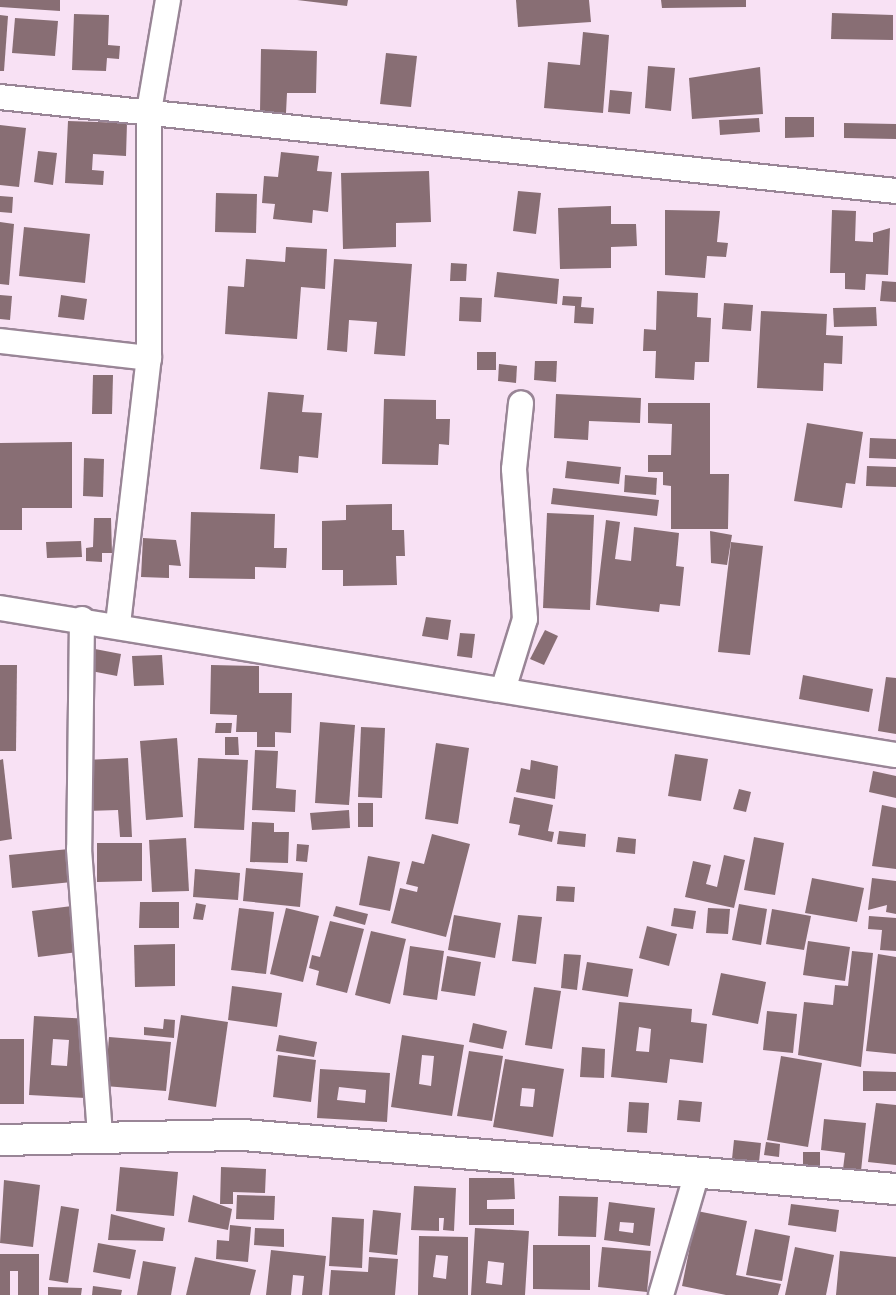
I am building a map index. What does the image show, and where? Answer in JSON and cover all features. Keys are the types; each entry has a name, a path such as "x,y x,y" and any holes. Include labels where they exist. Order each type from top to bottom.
{"main road":[{"path":"0,1140 100,1135 243,1135 696,1176 896,1189"}],"street":[{"path":"118,624 148,358 149,111 168,0"},
{"path":"0,97 896,192"},
{"path":"0,341 148,358"},
{"path":"503,690 525,619 514,469 521,403"},
{"path":"0,608 118,624 896,755"},
{"path":"82,619 79,849 100,1135"},
{"path":"661,1295 696,1176"}],"building":[{"path":"0,0 60,0 60,11 0,7"},
{"path":"297,0 348,0 347,6"},
{"path":"516,0 589,0 591,22 518,27"},
{"path":"661,0 746,0 746,7 662,8"},
{"path":"832,13 893,15 893,40 831,39"},
{"path":"74,14 109,15 108,45 120,46 119,59 107,58 106,71 72,70"},
{"path":"0,15 8,16 4,71 0,71"},
{"path":"15,18 58,21 55,56 12,53"},
{"path":"583,32 609,35 603,113 544,108 548,62 580,65"},
{"path":"261,49 317,51 316,93 287,93 286,113 260,112"},
{"path":"386,53 417,56 411,107 380,104"},
{"path":"648,66 675,68 671,111 645,108"},
{"path":"760,67 763,114 692,119 689,78"},
{"path":"610,90 632,92 630,114 608,112"},
{"path":"785,117 814,117 814,137 785,138"},
{"path":"759,118 760,132 720,135 719,120"},
{"path":"68,121 127,123 126,156 93,154 92,170 104,171 103,185 65,183"},
{"path":"844,123 896,124 896,139 844,138"},
{"path":"0,125 26,128 19,187 0,185"},
{"path":"38,151 57,153 53,185 34,182"},
{"path":"281,152 319,156 317,171 332,172 328,212 313,210 312,223 273,219 275,204 262,203 264,176 278,177"},
{"path":"429,171 431,222 396,223 396,247 343,249 341,173"},
{"path":"518,191 541,193 536,234 513,231"},
{"path":"216,193 257,194 256,233 215,232"},
{"path":"0,196 13,197 12,213 0,212"},
{"path":"611,206 611,224 636,224 637,246 611,247 611,268 560,269 558,208"},
{"path":"665,210 720,211 717,242 728,243 726,257 707,256 705,278 665,275"},
{"path":"832,210 856,211 855,241 873,242 873,233 890,228 888,275 866,274 865,290 845,289 845,273 830,273"},
{"path":"0,222 14,224 9,285 0,284"},
{"path":"24,227 90,234 85,283 19,276"},
{"path":"286,247 327,249 325,289 301,287 297,339 225,334 228,286 244,287 246,259 285,262"},
{"path":"334,259 412,264 405,356 374,354 377,322 349,320 347,352 327,350"},
{"path":"451,263 467,264 466,281 450,281"},
{"path":"497,272 559,279 557,304 494,297"},
{"path":"882,281 896,282 896,302 880,301"},
{"path":"657,291 698,293 697,317 711,318 709,362 695,362 694,380 655,378 656,351 643,351 644,329 656,330"},
{"path":"0,295 12,296 10,320 0,319"},
{"path":"61,295 87,299 84,320 58,317"},
{"path":"563,296 582,297 581,307 594,308 593,324 574,323 575,306 562,305"},
{"path":"460,297 482,298 481,322 459,321"},
{"path":"724,303 753,305 751,331 722,329"},
{"path":"876,307 877,326 834,327 833,308"},
{"path":"761,311 827,314 826,335 843,336 842,364 824,363 823,391 757,388"},
{"path":"477,352 496,352 496,370 477,370"},
{"path":"535,361 557,361 556,382 534,380"},
{"path":"499,364 517,366 516,383 498,381"},
{"path":"93,375 113,375 112,414 92,414"},
{"path":"268,392 304,395 302,412 322,413 318,458 299,456 298,473 260,469"},
{"path":"556,394 641,398 640,423 589,421 588,440 554,438"},
{"path":"384,399 436,400 436,419 450,419 449,445 439,444 438,465 382,464"},
{"path":"648,403 710,403 710,474 729,474 728,529 671,529 671,486 663,485 663,472 648,472 648,455 671,455 672,424 648,423"},
{"path":"807,423 863,432 855,484 846,483 842,508 794,501"},
{"path":"870,438 896,439 896,459 869,458"},
{"path":"72,442 72,508 22,508 22,530 0,530 0,443"},
{"path":"84,458 104,459 103,497 83,496"},
{"path":"567,461 621,467 619,484 565,478"},
{"path":"867,466 896,467 896,487 866,486"},
{"path":"625,475 657,478 656,495 624,492"},
{"path":"553,488 659,500 657,516 551,504"},
{"path":"392,504 392,530 404,530 405,556 396,556 397,585 343,586 343,570 322,570 322,521 346,520 346,505"},
{"path":"191,512 275,514 274,548 287,548 286,568 255,567 255,579 189,578"},
{"path":"547,513 594,515 590,610 543,608"},
{"path":"94,518 111,518 112,553 102,553 102,562 86,561 86,548 93,547"},
{"path":"606,520 620,522 615,559 631,561 634,527 679,533 676,566 684,567 680,606 660,604 659,612 596,605"},
{"path":"710,531 732,535 727,565 711,563"},
{"path":"143,538 176,540 181,566 169,565 169,578 141,577"},
{"path":"81,541 82,557 47,558 46,542"},
{"path":"731,542 763,546 750,655 718,652"},
{"path":"426,617 451,620 448,640 422,636"},
{"path":"545,630 558,636 544,665 530,659"},
{"path":"460,633 475,634 472,658 457,656"},
{"path":"95,649 121,654 117,676 91,671"},
{"path":"162,655 164,685 134,686 132,656"},
{"path":"0,665 17,665 16,751 0,751"},
{"path":"211,665 259,666 259,693 292,693 291,733 275,732 275,747 257,747 257,732 236,732 237,715 210,714"},
{"path":"803,675 873,689 869,712 799,699"},
{"path":"886,677 896,678 896,734 878,731"},
{"path":"320,722 355,725 349,805 315,803"},
{"path":"216,723 232,723 231,733 215,733"},
{"path":"361,727 385,728 382,798 358,797"},
{"path":"225,737 238,737 239,755 225,755"},
{"path":"177,738 183,817 146,820 140,741"},
{"path":"436,743 469,748 458,824 425,819"},
{"path":"255,750 278,751 276,788 296,790 295,812 252,810"},
{"path":"675,754 708,759 701,801 668,796"},
{"path":"128,758 132,837 120,837 118,810 87,811 85,760"},
{"path":"198,758 248,760 244,830 194,828"},
{"path":"3,759 12,839 0,841 0,760"},
{"path":"531,760 558,766 555,799 516,792 521,768 530,770"},
{"path":"873,771 896,776 896,798 869,792"},
{"path":"739,789 751,792 746,812 733,809"},
{"path":"514,797 553,805 548,831 554,832 552,842 518,835 520,825 509,823"},
{"path":"358,803 373,803 373,827 358,827"},
{"path":"882,805 896,808 896,869 872,866"},
{"path":"349,810 350,828 312,830 310,813"},
{"path":"252,822 274,823 274,832 289,832 288,863 250,862"},
{"path":"559,831 586,834 585,847 557,844"},
{"path":"432,834 470,844 446,937 391,923 400,888 417,892 418,887 406,884 412,861 424,864"},
{"path":"618,837 636,839 635,854 616,852"},
{"path":"754,837 784,843 775,895 744,890"},
{"path":"186,838 189,891 152,892 149,840"},
{"path":"97,843 142,843 142,881 97,882"},
{"path":"297,844 309,845 307,862 296,861"},
{"path":"69,849 72,882 12,888 9,855"},
{"path":"724,855 745,860 734,908 685,897 693,861 711,865 706,884 717,887"},
{"path":"368,856 400,862 390,911 359,905"},
{"path":"246,868 303,873 300,907 243,901"},
{"path":"195,869 240,873 238,900 193,897"},
{"path":"812,878 864,888 857,922 805,913"},
{"path":"872,878 896,881 896,914 886,912 887,905 868,910"},
{"path":"557,886 575,887 574,902 556,901"},
{"path":"140,902 179,902 179,928 139,928"},
{"path":"196,903 206,905 203,920 193,919"},
{"path":"739,904 767,909 761,945 732,940"},
{"path":"80,905 86,951 38,957 32,911"},
{"path":"336,906 368,914 365,925 333,916"},
{"path":"239,908 274,912 266,974 231,970"},
{"path":"286,908 319,916 303,982 270,974"},
{"path":"674,908 696,911 693,929 671,926"},
{"path":"708,908 730,909 728,934 706,933"},
{"path":"772,909 811,916 804,950 766,944"},
{"path":"454,915 501,923 495,958 448,950"},
{"path":"518,915 542,917 536,964 512,961"},
{"path":"869,916 896,918 896,951 880,950 882,930 868,929"},
{"path":"330,921 364,929 347,993 316,985 319,971 309,968 312,955 320,957"},
{"path":"647,926 677,934 669,966 639,958"},
{"path":"371,931 406,939 390,1004 355,995"},
{"path":"808,941 850,947 845,981 803,975"},
{"path":"175,944 175,986 135,987 134,945"},
{"path":"410,946 444,951 437,1000 403,995"},
{"path":"852,951 873,953 861,1067 798,1055 804,1002 833,1005 835,985 848,986"},
{"path":"564,954 581,955 577,990 561,988"},
{"path":"878,954 896,957 896,1054 866,1051"},
{"path":"447,956 481,962 475,996 441,991"},
{"path":"587,962 633,969 628,997 582,990"},
{"path":"721,973 766,982 758,1024 712,1015"},
{"path":"232,986 282,993 277,1027 228,1020"},
{"path":"534,987 561,991 552,1049 525,1045"},
{"path":"619,1002 692,1009 691,1022 707,1024 703,1063 670,1059 667,1083 611,1077","holes":["639,1027 651,1029 649,1052 636,1051"]},
{"path":"767,1011 797,1014 793,1053 763,1050"},
{"path":"181,1015 228,1022 216,1107 168,1100"},
{"path":"34,1016 91,1019 85,1098 29,1095","holes":["53,1039 69,1040 67,1066 51,1065"]},
{"path":"164,1019 175,1020 174,1038 144,1035 144,1027 163,1029"},
{"path":"473,1023 507,1031 503,1049 469,1042"},
{"path":"279,1035 317,1042 314,1057 276,1051"},
{"path":"402,1035 464,1045 452,1116 391,1107","holes":["422,1055 434,1056 431,1086 419,1084"]},
{"path":"109,1037 171,1042 166,1091 105,1086"},
{"path":"0,1039 24,1039 24,1104 0,1104"},
{"path":"582,1047 605,1049 604,1078 580,1077"},
{"path":"469,1051 503,1056 492,1121 457,1116"},
{"path":"278,1055 316,1060 311,1102 273,1097"},
{"path":"781,1056 822,1063 808,1147 767,1140"},
{"path":"505,1059 564,1069 553,1137 493,1127","holes":["522,1088 535,1089 533,1107 520,1106"]},
{"path":"320,1069 390,1073 387,1122 317,1118","holes":["339,1087 366,1090 365,1103 337,1100"]},
{"path":"863,1071 896,1072 896,1091 863,1091"},
{"path":"679,1100 702,1102 700,1122 677,1120"},
{"path":"629,1102 649,1103 647,1133 627,1132"},
{"path":"876,1103 896,1105 896,1165 868,1162"},
{"path":"824,1119 866,1123 861,1171 843,1169 845,1153 821,1150"},
{"path":"734,1140 761,1143 759,1162 732,1159"},
{"path":"766,1142 780,1144 779,1157 764,1155"},
{"path":"803,1152 820,1152 820,1167 803,1167"},
{"path":"120,1167 178,1172 174,1216 116,1211"},
{"path":"221,1167 266,1169 265,1193 233,1192 233,1204 220,1204"},
{"path":"469,1178 514,1178 515,1199 487,1200 487,1209 514,1209 514,1225 469,1225"},
{"path":"4,1180 40,1185 33,1247 0,1243"},
{"path":"414,1186 456,1188 454,1231 443,1230 444,1218 439,1218 439,1231 411,1230"},
{"path":"193,1195 232,1209 228,1230 188,1222"},
{"path":"237,1195 275,1196 274,1220 236,1219"},
{"path":"559,1196 598,1197 596,1237 558,1236"},
{"path":"609,1202 655,1208 650,1246 604,1240","holes":["620,1222 634,1223 633,1233 619,1231"]},
{"path":"791,1204 839,1210 836,1232 788,1225"},
{"path":"61,1206 79,1209 68,1283 49,1280"},
{"path":"373,1210 401,1213 397,1255 369,1252"},
{"path":"697,1211 747,1221 736,1275 781,1284 778,1295 726,1295 682,1286"},
{"path":"111,1214 165,1228 163,1241 108,1240"},
{"path":"332,1217 364,1219 362,1268 329,1266"},
{"path":"230,1225 251,1227 248,1262 216,1259 217,1240 229,1241"},
{"path":"255,1228 284,1229 284,1247 254,1245"},
{"path":"475,1228 529,1231 525,1295 471,1295","holes":["488,1261 504,1263 502,1285 486,1283"]},
{"path":"755,1229 790,1236 782,1281 746,1275"},
{"path":"419,1236 468,1237 468,1295 418,1295","holes":["436,1255 448,1256 446,1279 433,1277"]},
{"path":"98,1243 136,1250 130,1279 93,1272"},
{"path":"533,1245 590,1245 590,1290 533,1289"},
{"path":"602,1247 651,1251 647,1292 598,1287"},
{"path":"795,1247 834,1255 826,1295 785,1295"},
{"path":"271,1250 326,1256 322,1295 302,1295 304,1276 293,1275 291,1295 266,1295"},
{"path":"840,1251 896,1257 896,1295 836,1295"},
{"path":"0,1254 39,1254 39,1295 18,1295 18,1271 10,1271 10,1295 0,1295"},
{"path":"195,1257 256,1270 250,1295 186,1295"},
{"path":"369,1257 398,1259 395,1295 329,1295 331,1270 368,1272"},
{"path":"143,1261 176,1267 171,1295 137,1295"},
{"path":"93,1286 122,1290 121,1295 92,1295"},
{"path":"48,1287 82,1288 81,1295 48,1295"}]}
